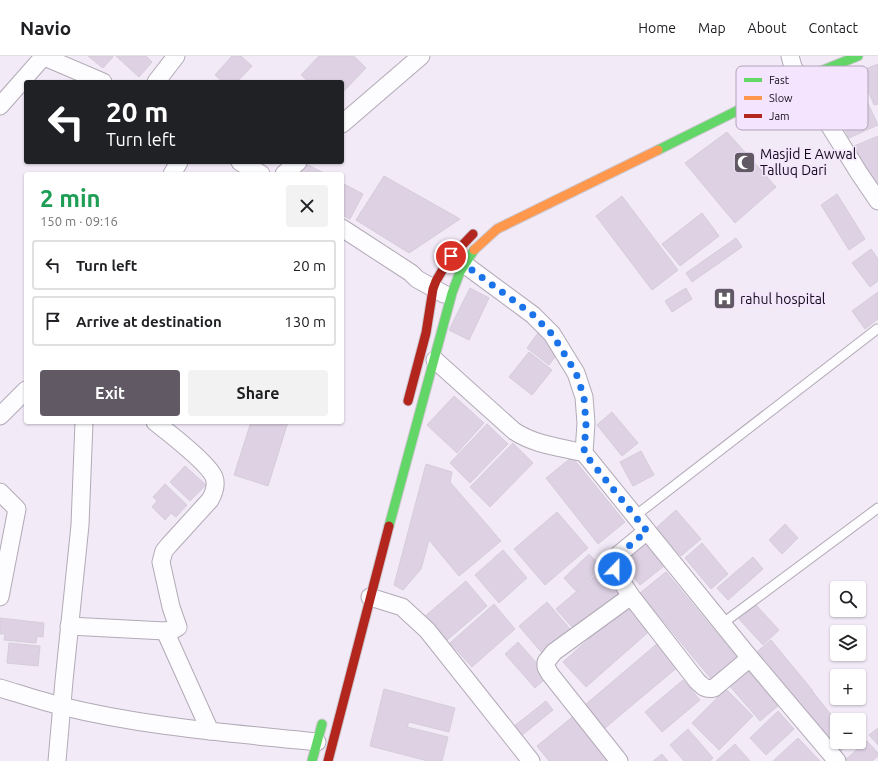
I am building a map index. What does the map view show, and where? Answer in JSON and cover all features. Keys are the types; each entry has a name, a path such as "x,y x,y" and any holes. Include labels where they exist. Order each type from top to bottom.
{"highway":[{"path":"800,66 858,56"},
{"path":"458,260 472,252 481,242 497,229 736,99"},
{"path":"406,409 426,333 436,282 458,260 480,229"},
{"path":"328,761 370,597 435,360 453,289 458,260"},
{"path":"312,761 325,712"}],"street":[{"path":"0,106 43,56 98,80"},
{"path":"158,80 176,56"},
{"path":"344,122 421,56"},
{"path":"833,130 878,201"},
{"path":"244,164 258,172"},
{"path":"286,172 296,164"},
{"path":"344,229 411,273 416,280 436,282 453,289"},
{"path":"458,260 533,315 552,334 576,373 584,397 586,424 584,453"},
{"path":"435,360 514,432 525,439 538,444 584,453 750,658 837,761"},
{"path":"0,416 24,392"},
{"path":"58,761 69,626 80,525 84,424"},
{"path":"69,626 170,630 178,625 171,607 161,562 166,548 206,505 214,493 215,487 214,478 208,467 157,424"},
{"path":"0,492 17,509 0,597"},
{"path":"647,531 618,555 614,561 615,569 631,596 697,681 703,687 709,689 719,686 750,658"},
{"path":"619,761 550,674 546,667 546,662 554,652 631,596"},
{"path":"370,597 402,607 427,630 531,761"},
{"path":"170,630 210,731"},
{"path":"0,688 62,706 129,719 210,731 317,742"}],"lane":[{"path":"635,516 877,329"},
{"path":"723,623 878,508"}],"building":[{"path":"88,56 112,56 113,57 103,68"},
{"path":"116,56 146,56 152,62 139,77"},
{"path":"232,56 241,56 252,66 239,80 221,80 215,75"},
{"path":"319,56 354,56 366,68 344,91 344,80 307,80 301,75"},
{"path":"878,64 878,104 874,105 868,90 868,68"},
{"path":"868,103 878,125 868,129"},
{"path":"845,130 867,130 849,138"},
{"path":"727,132 776,187 735,223 685,163"},
{"path":"878,136 878,185 873,188 854,146"},
{"path":"303,164 306,164 322,172 299,172"},
{"path":"384,176 460,219 409,253 356,220"},
{"path":"344,184 363,194 350,219 344,216"},
{"path":"837,194 865,239 849,250 821,205"},
{"path":"622,196 678,270 652,290 596,216"},
{"path":"702,213 719,236 680,266 662,244"},
{"path":"736,238 742,247 692,282 686,273"},
{"path":"871,249 878,259 878,281 870,287 852,263"},
{"path":"470,288 489,298 469,340 449,330"},
{"path":"686,288 692,299 672,312 665,301"},
{"path":"878,292 878,319 865,329 852,311"},
{"path":"538,333 560,350 549,365 527,348"},
{"path":"529,352 552,370 532,395 509,377"},
{"path":"454,396 484,423 457,453 427,425"},
{"path":"612,412 638,443 622,456 597,425"},
{"path":"250,424 287,424 268,486 234,475"},
{"path":"487,424 508,444 470,483 450,463"},
{"path":"513,443 533,463 490,507 470,487"},
{"path":"641,451 654,475 633,486 620,462"},
{"path":"572,457 625,522 598,544 546,478"},
{"path":"426,464 452,472 450,482 501,541 459,576 429,540 421,569 403,590 394,585"},
{"path":"185,466 206,485 190,501 170,482"},
{"path":"165,484 187,505 176,517 171,513 165,520 152,507 157,501 153,497"},
{"path":"676,510 701,539 681,556 656,528"},
{"path":"557,512 588,548 545,585 514,549"},
{"path":"785,524 798,538 782,554 769,540"},
{"path":"644,541 664,566 640,585 620,560"},
{"path":"702,543 728,574 711,589 685,558"},
{"path":"503,550 527,578 499,603 475,575"},
{"path":"589,554 602,567 576,591 564,578"},
{"path":"753,557 763,569 728,600 717,588"},
{"path":"604,568 626,594 578,634 556,609"},
{"path":"666,572 738,659 712,680 640,593"},
{"path":"466,581 487,606 446,641 424,617"},
{"path":"547,602 570,629 542,653 519,626"},
{"path":"631,602 653,628 586,687 563,662"},
{"path":"494,604 515,629 472,667 450,643"},
{"path":"756,605 779,630 763,645 739,619"},
{"path":"0,618 44,623 43,637 37,636 36,643 4,640 5,634 0,634"},
{"path":"771,640 813,691 795,706 753,655"},
{"path":"518,642 548,676 535,688 505,654"},
{"path":"659,642 679,666 605,728 585,705"},
{"path":"9,643 40,646 38,666 7,663"},
{"path":"746,668 778,706 760,721 728,684"},
{"path":"683,680 700,700 662,732 645,712"},
{"path":"384,689 455,708 449,732 409,722 407,727 448,737 442,761 428,761 370,746"},
{"path":"726,689 753,716 719,750 692,723"},
{"path":"813,692 830,713 830,749 843,749 835,756 795,708"},
{"path":"546,701 553,710 521,736 513,727"},
{"path":"778,711 794,729 766,755 750,738"},
{"path":"576,714 613,761 549,761 537,746"},
{"path":"878,728 878,745 869,735"},
{"path":"688,729 713,758 710,761 684,761 670,745"},
{"path":"798,738 820,761 773,761"},
{"path":"867,741 878,753 878,756 872,761 844,761 858,749 866,749"},
{"path":"735,744 750,761 716,761"},
{"path":"662,754 668,761 653,761"}],"traffic: fast":[{"path":"833,66 858,56"},
{"path":"658,150 736,111"},
{"path":"389,526 452,293 460,272 474,250"},
{"path":"312,761 322,724"}],"traffic: slow":[{"path":"474,250 497,229 658,150"}],"traffic: jam":[{"path":"408,401 426,333 433,289 436,281 449,259 473,234"},
{"path":"328,761 389,526"}],"place":[{"name":"Masjid E Awwal Talluq Dari","path":"744,162"},
{"name":"rahul hospital","path":"724,299"}],"route":[{"path":"451,256 533,315 552,334 576,373 584,397 586,424 584,453 647,531 618,555 614,561 615,569"}]}
